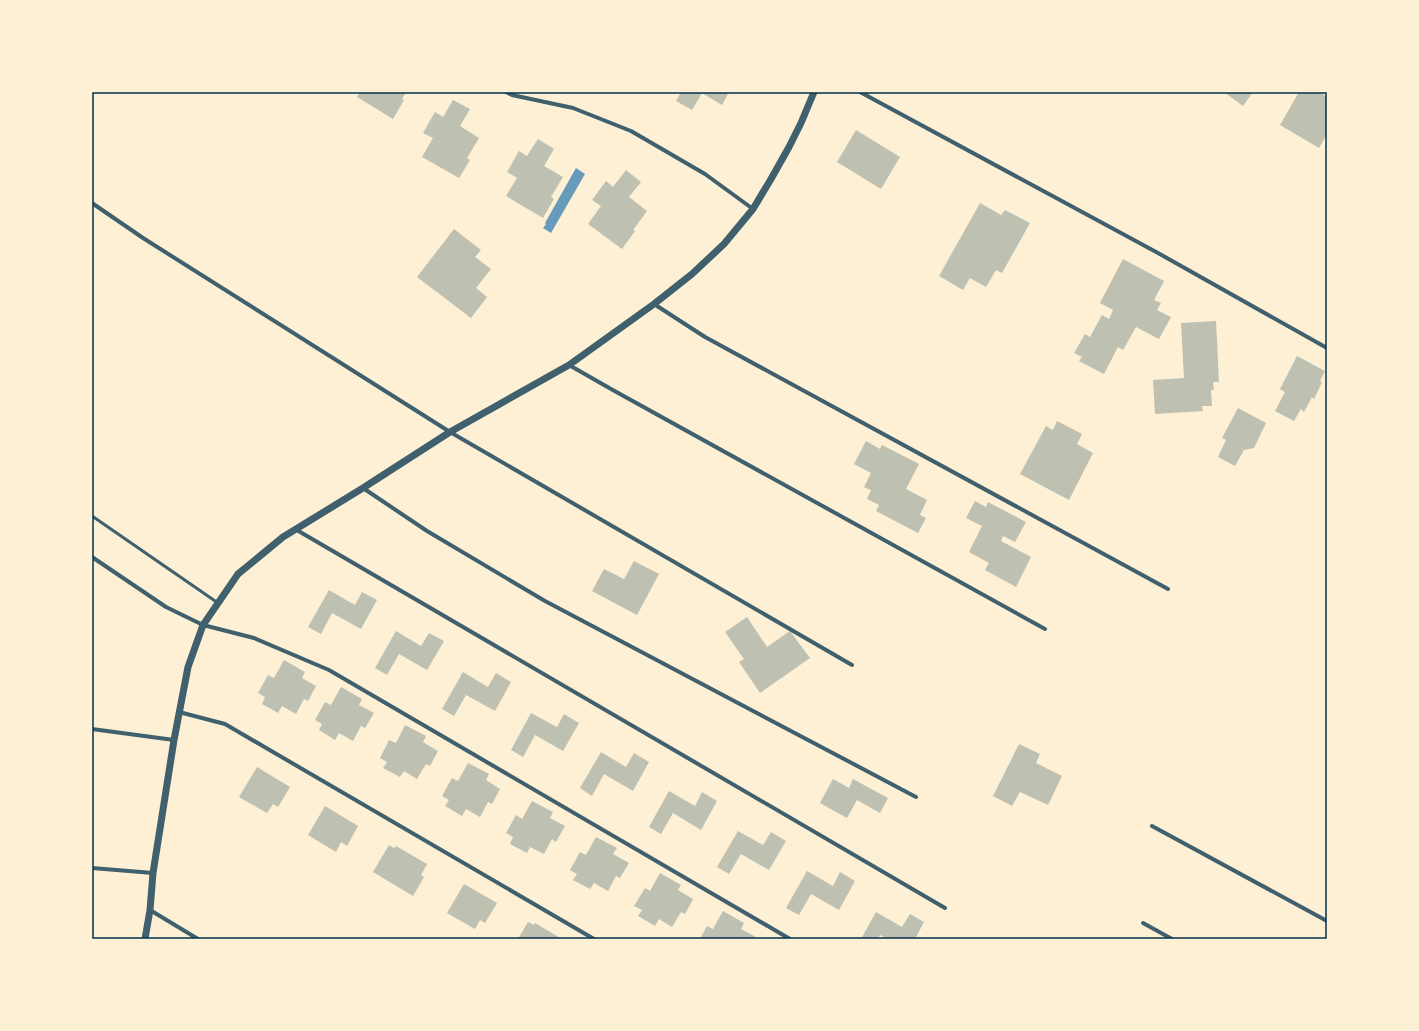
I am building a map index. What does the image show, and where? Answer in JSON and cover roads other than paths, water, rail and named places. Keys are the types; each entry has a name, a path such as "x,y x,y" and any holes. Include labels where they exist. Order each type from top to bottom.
{"street":[{"path":"506,92 512,95 573,108 631,131 705,174 753,209"},
{"path":"145,939 150,910 153,873 174,740 188,667 203,625 238,574 295,529 363,488 450,432 569,364 654,304 708,259 724,244 753,209 788,148 801,123 814,92"},
{"path":"860,92 1158,253 1327,348"},
{"path":"92,203 143,238 450,432 852,665"},
{"path":"654,304 712,341 1168,589"},
{"path":"569,364 618,393 1045,629"},
{"path":"363,488 427,531 545,601 916,797"},
{"path":"295,529 945,908"},
{"path":"92,557 166,607 203,625 254,638 329,670 790,939"},
{"path":"179,712 225,724 594,939"},
{"path":"92,729 174,740"},
{"path":"1152,826 1327,921"},
{"path":"92,868 153,873"},
{"path":"150,910 198,939"},
{"path":"1143,923 1172,939"}],"lane":[{"path":"92,516 218,603"}],"water":[{"path":"576,168 585,174 551,233 543,228"}]}
